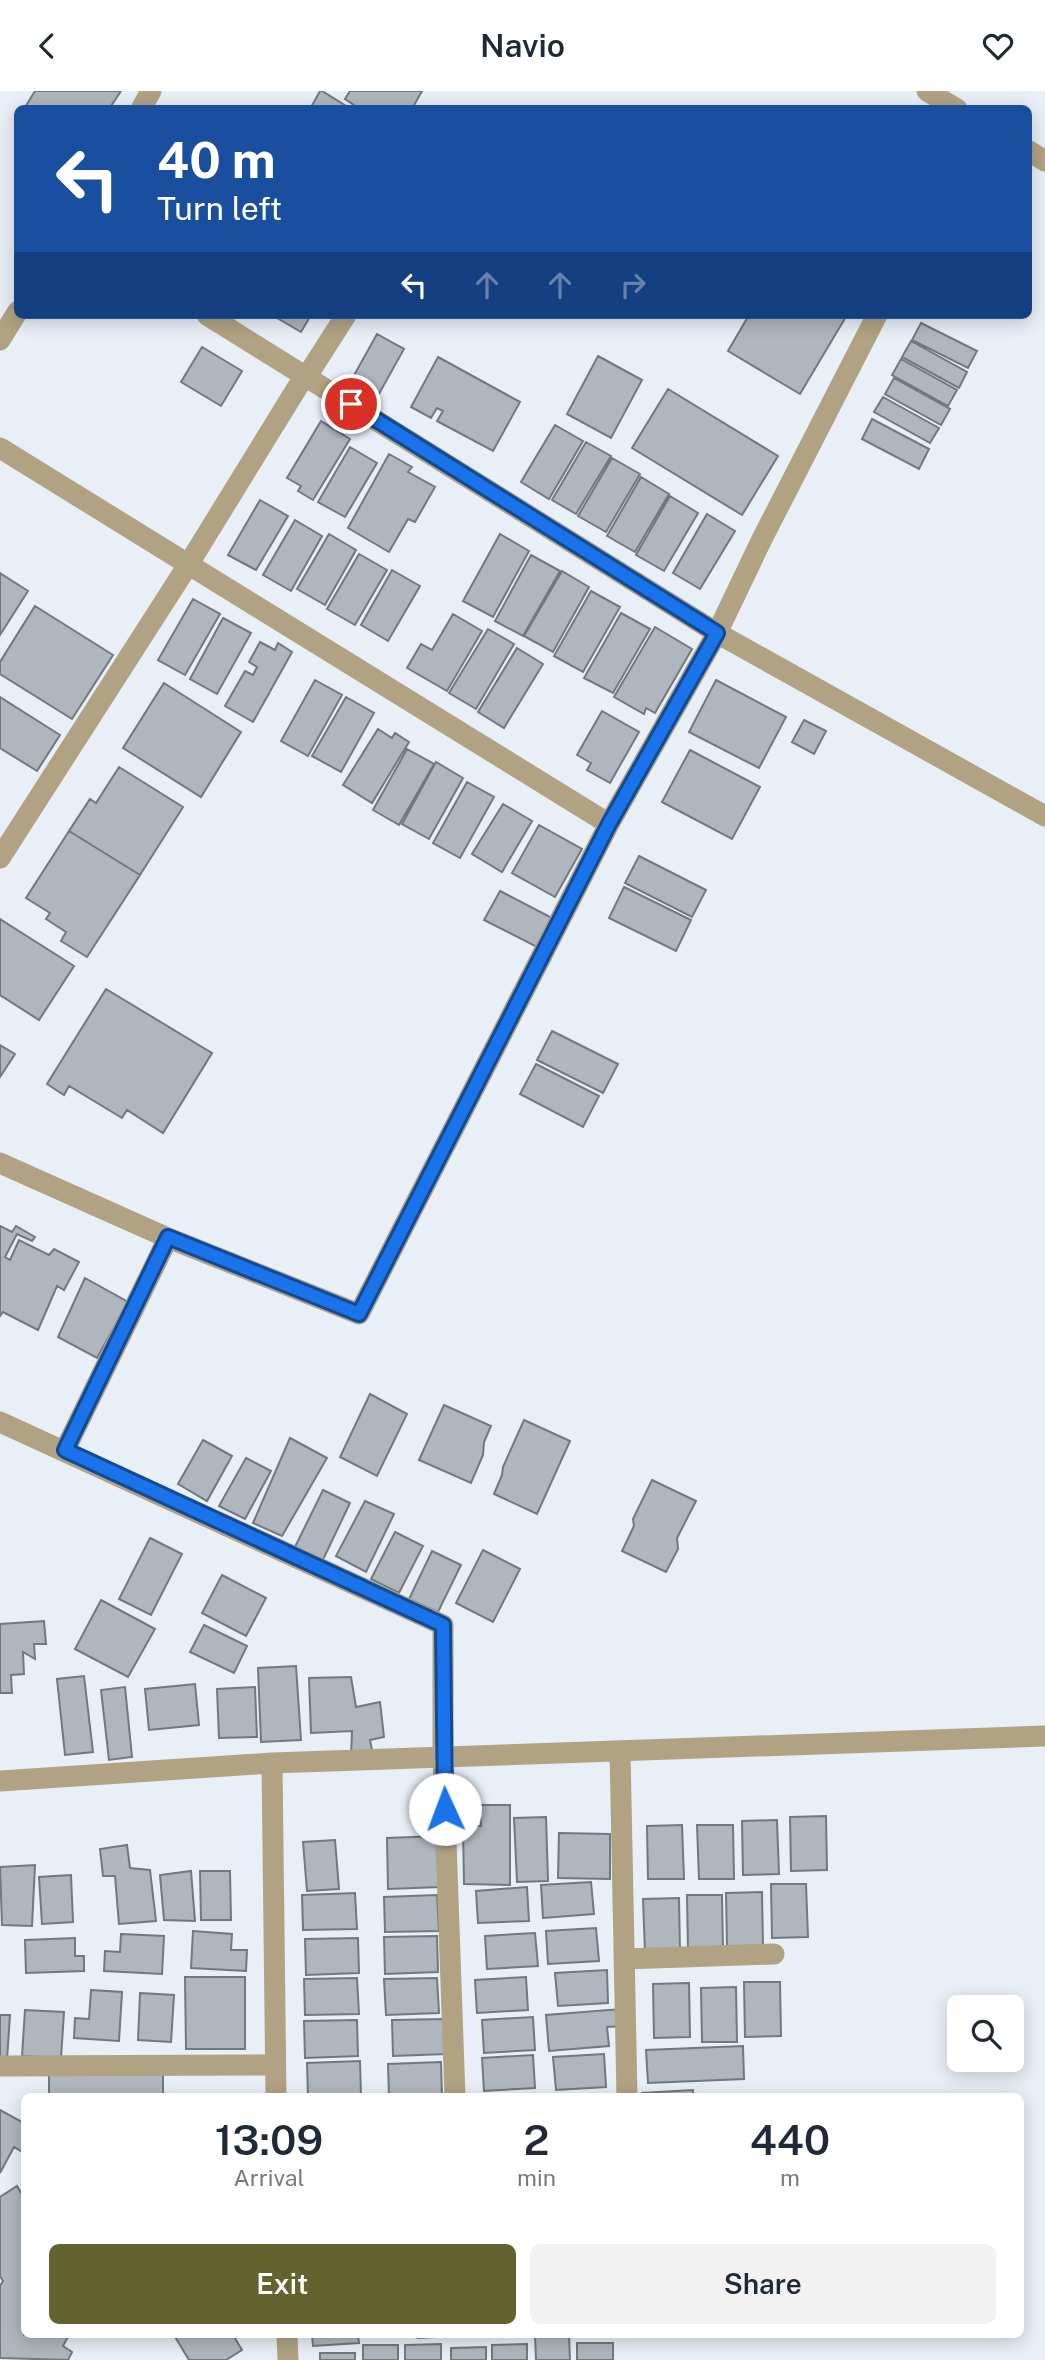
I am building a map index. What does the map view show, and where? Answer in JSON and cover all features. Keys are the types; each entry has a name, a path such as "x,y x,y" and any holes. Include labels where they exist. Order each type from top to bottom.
{"street":[{"path":"927,91 950,105"},
{"path":"0,340 14,317"},
{"path":"214,319 717,633 1045,816"},
{"path":"0,858 188,565 305,375 307,376 343,319"},
{"path":"0,1163 168,1237 359,1314 609,824 717,633 875,319"},
{"path":"0,448 609,824"},
{"path":"65,1450 168,1237"},
{"path":"0,1422 443,1625 443,1757 455,2093"},
{"path":"0,1781 272,1763 1045,1736"},
{"path":"620,1751 627,2093"},
{"path":"272,1763 276,2093"},
{"path":"625,1959 774,1954"},
{"path":"0,2066 274,2065"},
{"path":"287,2338 288,2360"}],"building":[{"path":"35,91 121,91 112,105 26,105"},
{"path":"322,91 345,105 312,105"},
{"path":"350,91 422,91 414,105 354,105 345,99"},
{"path":"279,319 309,319 301,332"},
{"path":"747,319 845,319 800,394 728,351"},
{"path":"921,323 977,351 968,368 912,340"},
{"path":"377,334 404,349 375,401 348,386"},
{"path":"911,341 967,372 959,388 902,357"},
{"path":"202,347 242,371 221,406 181,382"},
{"path":"598,356 642,380 611,438 567,414"},
{"path":"438,357 520,402 493,451 437,421 443,411 437,408 431,418 411,407"},
{"path":"901,359 957,390 948,406 892,375"},
{"path":"894,378 950,409 941,425 885,394"},
{"path":"668,389 778,456 742,515 632,448"},
{"path":"883,397 939,428 930,443 874,412"},
{"path":"872,419 929,449 919,469 862,439"},
{"path":"321,421 350,439 313,500 298,491 301,486 287,478"},
{"path":"555,425 583,441 549,499 521,482"},
{"path":"586,442 611,456 576,514 552,500"},
{"path":"350,447 377,463 345,517 318,502"},
{"path":"389,454 412,467 408,472 435,487 415,522 408,519 389,552 348,528"},
{"path":"612,458 640,474 606,532 578,516"},
{"path":"641,477 669,494 635,552 607,536"},
{"path":"670,496 698,513 664,571 636,555"},
{"path":"260,500 288,516 256,570 228,555"},
{"path":"707,514 735,531 700,589 673,573"},
{"path":"295,520 322,536 291,591 263,575"},
{"path":"329,534 356,550 325,605 297,589"},
{"path":"500,534 529,551 493,617 463,601"},
{"path":"359,554 387,570 355,625 327,609"},
{"path":"531,555 560,571 523,636 495,621"},
{"path":"392,570 420,586 388,641 361,625"},
{"path":"562,571 589,587 553,652 524,636"},
{"path":"0,573 28,591 0,635"},
{"path":"591,591 620,607 583,672 554,656"},
{"path":"193,599 220,614 185,675 158,660"},
{"path":"35,606 113,655 72,719 0,674 0,662"},
{"path":"621,613 650,629 613,693 584,678"},
{"path":"453,614 482,631 447,691 407,668 421,644 432,650"},
{"path":"223,618 251,633 217,694 190,679"},
{"path":"655,627 692,649 655,713 646,708 644,714 614,697"},
{"path":"488,629 514,644 476,709 449,693"},
{"path":"260,642 275,650 278,643 292,652 253,722 225,706 245,671 253,675 257,667 249,662"},
{"path":"517,648 543,664 504,728 478,712"},
{"path":"315,680 342,695 308,756 281,741"},
{"path":"716,680 786,717 759,768 689,732"},
{"path":"164,683 241,732 201,797 123,748"},
{"path":"0,697 60,735 37,771 0,748"},
{"path":"346,697 374,713 341,772 312,756"},
{"path":"602,711 639,732 610,783 587,770 591,763 577,755"},
{"path":"804,720 826,731 814,754 792,742"},
{"path":"378,729 392,738 395,733 409,742 372,803 343,785"},
{"path":"407,749 434,764 399,825 373,810"},
{"path":"690,750 760,787 732,839 662,802"},
{"path":"436,762 463,778 429,839 402,824"},
{"path":"119,767 183,807 140,875 69,831 90,799 96,803"},
{"path":"467,782 494,797 460,858 433,843"},
{"path":"503,804 532,821 502,872 472,854"},
{"path":"539,825 582,849 555,897 512,873"},
{"path":"69,831 140,875 87,957 61,941 66,932 46,919 50,913 26,898"},
{"path":"639,856 706,890 692,917 625,883"},
{"path":"624,887 691,920 676,951 609,918"},
{"path":"500,891 552,918 537,947 484,920"},
{"path":"0,919 74,966 39,1020 0,995"},
{"path":"106,989 212,1053 163,1133 127,1110 122,1118 69,1086 64,1095 47,1084"},
{"path":"552,1031 618,1064 603,1093 537,1060"},
{"path":"0,1045 15,1054 0,1077"},
{"path":"536,1064 599,1096 583,1127 520,1094"},
{"path":"0,1226 12,1232 16,1226 35,1237 32,1241 17,1234 5,1257 10,1260 19,1240 49,1255 54,1249 79,1262 64,1290 57,1286 38,1330 3,1312 0,1316"},
{"path":"85,1278 128,1302 97,1358 58,1337"},
{"path":"370,1394 407,1414 377,1476 340,1457"},
{"path":"444,1405 491,1426 471,1483 419,1460"},
{"path":"524,1420 570,1441 537,1514 494,1494"},
{"path":"290,1438 327,1458 282,1536 253,1523"},
{"path":"203,1440 232,1456 207,1501 178,1484"},
{"path":"246,1458 271,1471 245,1519 219,1506"},
{"path":"652,1480 696,1501 677,1538 678,1549 666,1572 622,1551 634,1526 633,1519"},
{"path":"323,1490 350,1503 320,1566 292,1553"},
{"path":"365,1501 394,1514 366,1572 336,1556"},
{"path":"395,1532 423,1546 399,1593 371,1579"},
{"path":"150,1538 182,1554 151,1615 119,1599"},
{"path":"483,1550 520,1569 493,1622 456,1603"},
{"path":"432,1551 461,1565 438,1612 409,1599"},
{"path":"222,1575 266,1598 246,1636 202,1613"},
{"path":"101,1600 155,1629 128,1677 75,1649"},
{"path":"44,1621 46,1644 34,1644 35,1659 23,1652 24,1674 11,1675 12,1693 0,1693 0,1624"},
{"path":"204,1625 247,1646 234,1673 190,1652"},
{"path":"296,1666 301,1740 261,1742 258,1668"},
{"path":"84,1676 93,1752 65,1755 57,1679"},
{"path":"351,1677 356,1707 380,1702 384,1737 370,1740 372,1750 351,1757 352,1731 311,1733 309,1678"},
{"path":"195,1684 199,1725 149,1730 145,1689"},
{"path":"125,1687 132,1757 109,1760 101,1690"},
{"path":"255,1687 257,1737 219,1738 217,1689"},
{"path":"480,1805 510,1805 510,1885 464,1884 463,1826 481,1826"},
{"path":"826,1816 827,1870 791,1871 790,1817"},
{"path":"546,1817 548,1881 517,1882 514,1818"},
{"path":"777,1820 779,1874 743,1875 742,1821"},
{"path":"682,1825 684,1879 648,1879 647,1826"},
{"path":"697,1825 733,1825 734,1879 699,1879"},
{"path":"559,1833 610,1834 610,1879 558,1878"},
{"path":"438,1836 440,1887 388,1889 387,1838"},
{"path":"335,1840 339,1889 307,1891 303,1842"},
{"path":"127,1845 130,1868 150,1870 156,1921 119,1924 115,1876 103,1876 100,1849"},
{"path":"35,1865 32,1926 2,1925 0,1867"},
{"path":"191,1871 195,1921 164,1920 160,1875"},
{"path":"200,1871 230,1871 231,1920 201,1920"},
{"path":"71,1875 73,1922 42,1924 39,1877"},
{"path":"591,1882 594,1914 543,1918 541,1885"},
{"path":"771,1884 806,1884 808,1937 772,1938"},
{"path":"527,1887 529,1921 478,1923 476,1891"},
{"path":"762,1892 763,1947 727,1947 726,1893"},
{"path":"355,1893 357,1929 303,1930 302,1895"},
{"path":"437,1895 439,1931 385,1932 384,1897"},
{"path":"687,1895 722,1895 723,1949 688,1950"},
{"path":"679,1898 680,1953 645,1953 643,1899"},
{"path":"596,1928 599,1961 548,1964 546,1931"},
{"path":"193,1931 232,1934 231,1950 247,1950 246,1971 191,1968"},
{"path":"535,1933 538,1966 487,1969 485,1936"},
{"path":"121,1934 164,1936 162,1974 104,1971 105,1951 120,1952"},
{"path":"437,1936 438,1972 385,1974 384,1937"},
{"path":"75,1938 75,1956 84,1956 84,1971 26,1973 25,1940"},
{"path":"358,1938 359,1973 306,1975 305,1939"},
{"path":"607,1970 608,2003 558,2006 555,1973"},
{"path":"185,1977 245,1977 245,2049 186,2049"},
{"path":"526,1977 528,2010 477,2013 475,1980"},
{"path":"357,1978 359,2014 305,2015 304,1979"},
{"path":"437,1978 439,2013 386,2015 384,1979"},
{"path":"744,1982 780,1982 781,2036 745,2037"},
{"path":"689,1983 690,2037 654,2038 653,1984"},
{"path":"736,1987 737,2042 702,2042 701,1988"},
{"path":"91,1990 122,1992 119,2041 74,2038 75,2018 89,2019"},
{"path":"140,1993 174,1995 171,2042 138,2040"},
{"path":"621,2009 622,2026 607,2027 609,2046 549,2051 546,2015"},
{"path":"25,2010 64,2012 61,2058 22,2056"},
{"path":"0,2015 10,2015 7,2060 0,2060"},
{"path":"533,2017 535,2050 484,2053 482,2020"},
{"path":"445,2019 446,2054 393,2056 392,2020"},
{"path":"357,2020 358,2056 305,2058 304,2021"},
{"path":"743,2046 744,2079 648,2083 646,2050"},
{"path":"604,2054 606,2087 556,2090 553,2057"},
{"path":"533,2055 535,2088 484,2091 482,2058"},
{"path":"360,2061 361,2093 308,2093 307,2063"},
{"path":"441,2062 442,2093 389,2093 388,2064"},
{"path":"49,2072 163,2074 163,2093 49,2093"},
{"path":"693,2090 693,2093 642,2093"},
{"path":"0,2110 21,2121 21,2151 14,2147 0,2173"},
{"path":"17,2186 21,2193 21,2338 67,2338 63,2346 72,2352 68,2360 0,2358 0,2286 3,2281 0,2276 0,2197"},
{"path":"176,2338 235,2338 242,2350 226,2360 189,2360"},
{"path":"312,2338 358,2338 359,2343 313,2346"},
{"path":"535,2338 569,2338 570,2360 536,2360"},
{"path":"577,2343 613,2343 613,2360 577,2360"},
{"path":"441,2344 441,2360 405,2360 405,2345"},
{"path":"527,2344 527,2360 492,2360 492,2345"},
{"path":"363,2345 398,2345 398,2360 363,2360"},
{"path":"486,2347 486,2360 451,2360 451,2348"},
{"path":"320,2353 355,2353 355,2360 320,2360"}],"route":[{"path":"351,404 717,633 609,824 359,1314 168,1237 65,1450 443,1625 445,1809"}]}
